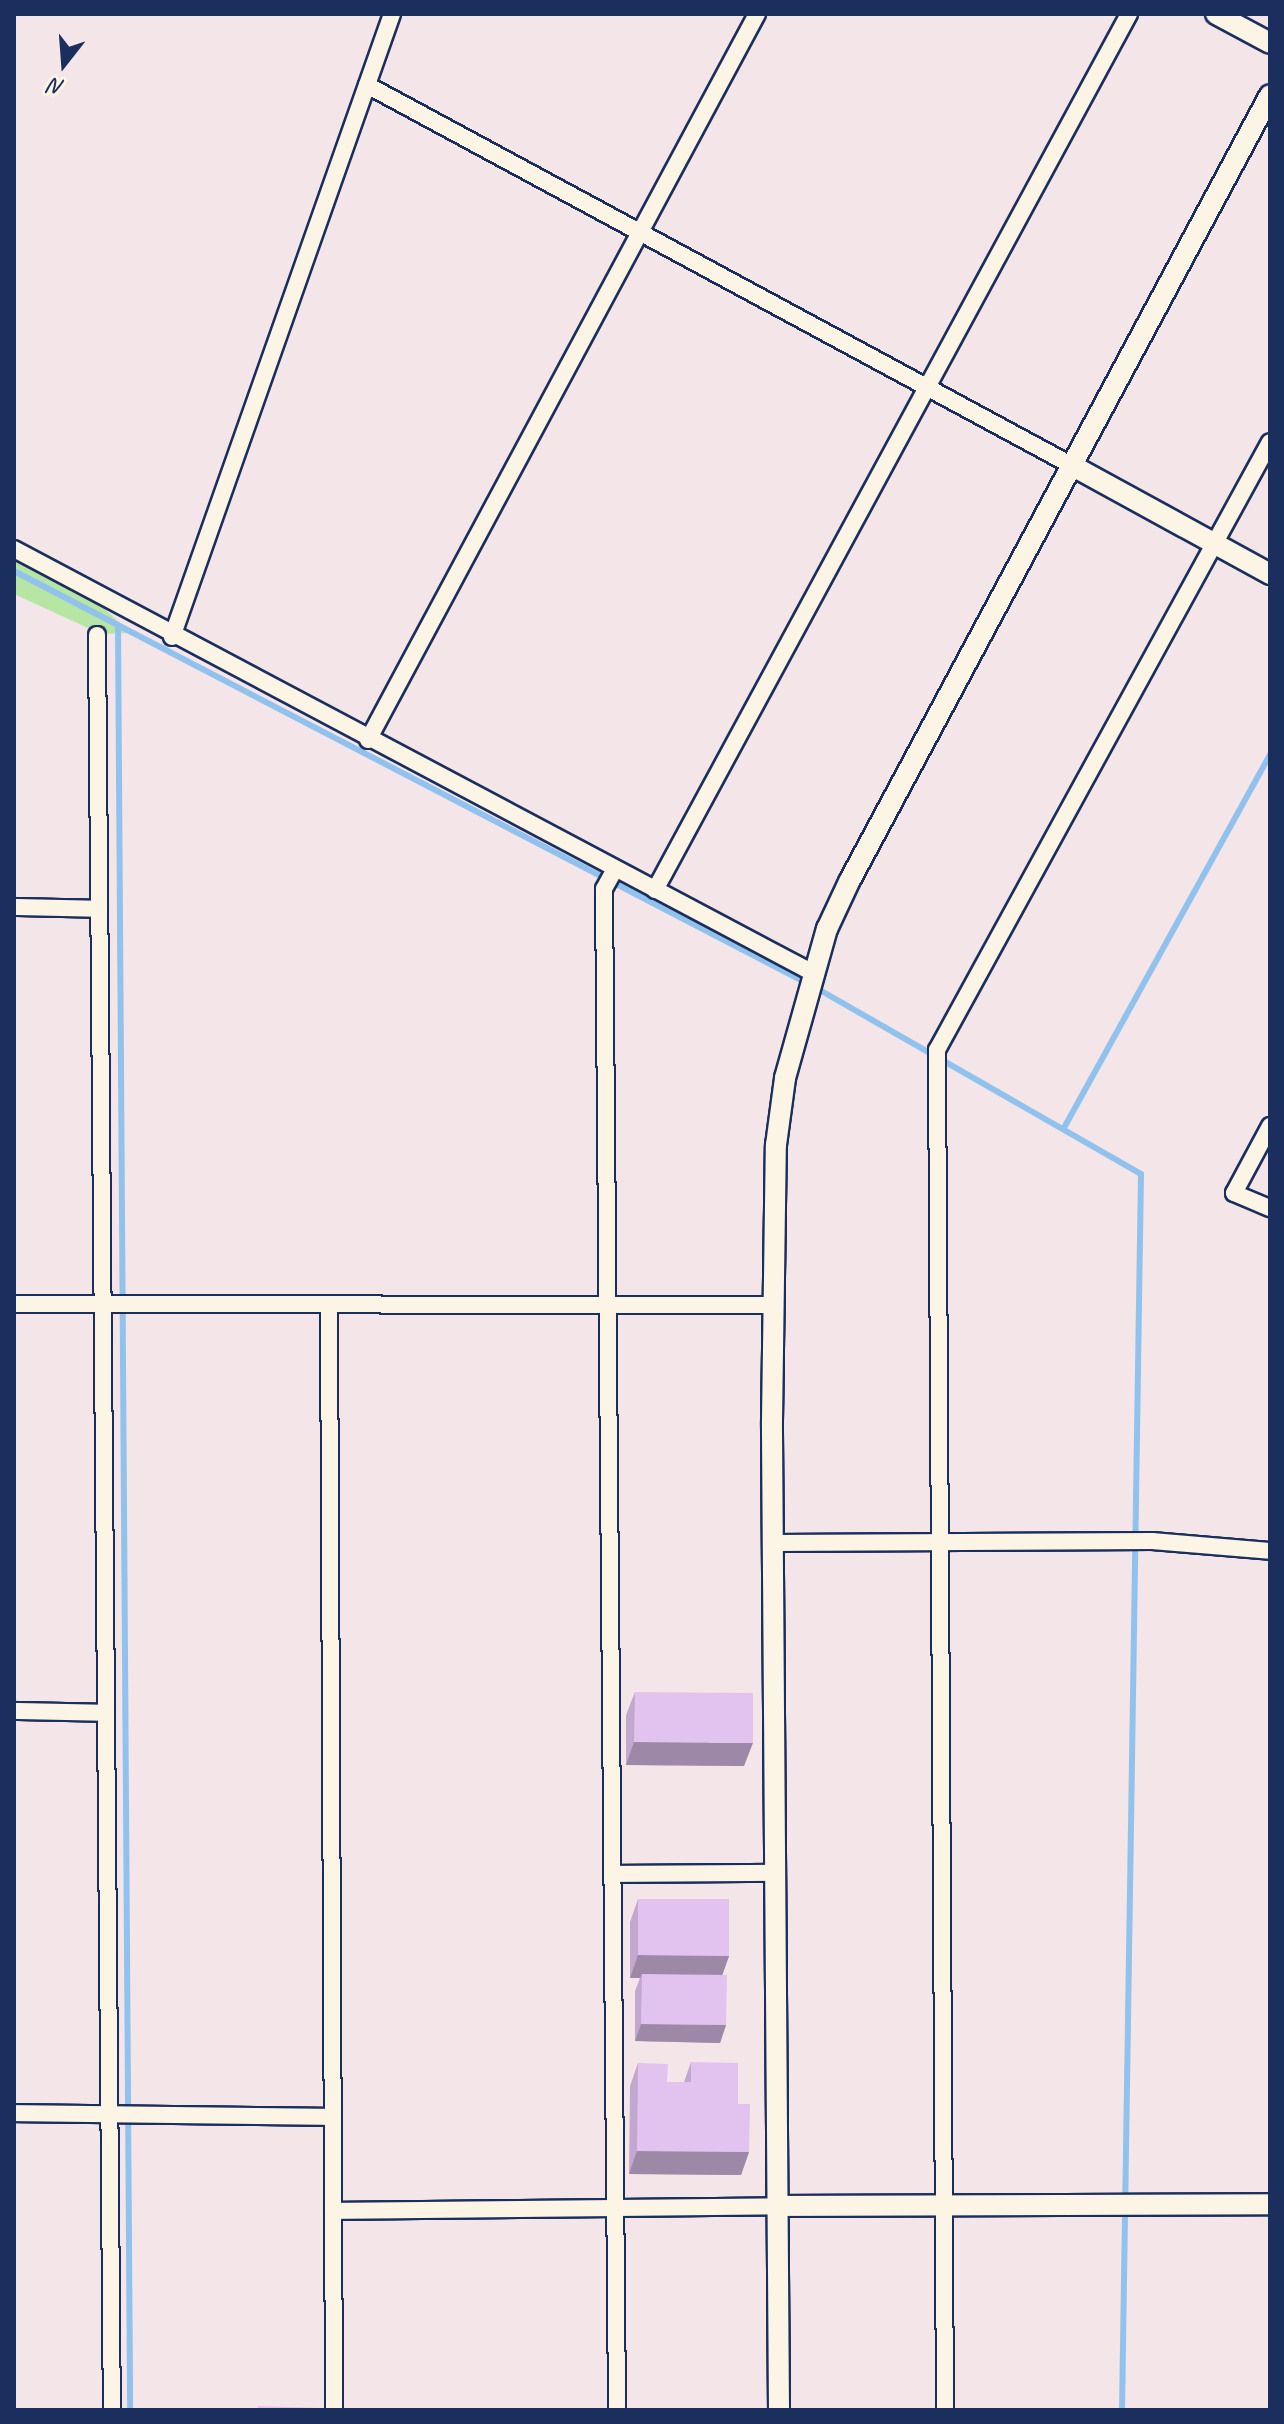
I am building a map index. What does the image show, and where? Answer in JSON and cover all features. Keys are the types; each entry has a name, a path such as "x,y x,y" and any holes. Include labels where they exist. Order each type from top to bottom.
{"street":[{"path":"172,637 392,14"},
{"path":"368,740 757,14"},
{"path":"655,890 1129,14"},
{"path":"1216,14 1270,43"},
{"path":"367,85 1270,574"},
{"path":"779,2410 773,1543 776,1145 813,973 850,880 1270,95"},
{"path":"945,2410 937,1050 1270,442"},
{"path":"14,549 172,637 813,973"},
{"path":"97,635 112,2410"},
{"path":"615,869 604,889 617,2410"},
{"path":"14,907 99,909"},
{"path":"1270,1126 1234,1193 1270,1208"},
{"path":"14,1304 329,1307 773,1305"},
{"path":"329,1307 334,2410"},
{"path":"773,1543 1207,1542 1270,1551"},
{"path":"14,1711 106,1713"},
{"path":"613,1874 776,1873"},
{"path":"14,2113 332,2117"},
{"path":"333,2211 1270,2204"}],"green space":[{"path":"14,553 97,602 131,633 101,634 14,594"}],"building":[{"path":"635,1692 753,1693 753,1743 634,1742"},
{"path":"638,1899 729,1899 729,1956 638,1955"},
{"path":"642,1974 727,1975 726,2025 641,2024"},
{"path":"691,2062 738,2063 738,2104 750,2104 749,2152 637,2151 638,2063 668,2064 667,2082 691,2082"},
{"path":"258,2406 321,2408 321,2410 257,2410"}],"waterway":[{"path":"14,571 818,989 1141,1174 1122,2410"},
{"path":"118,626 130,2410"},
{"path":"1065,1126 1270,754"}]}
